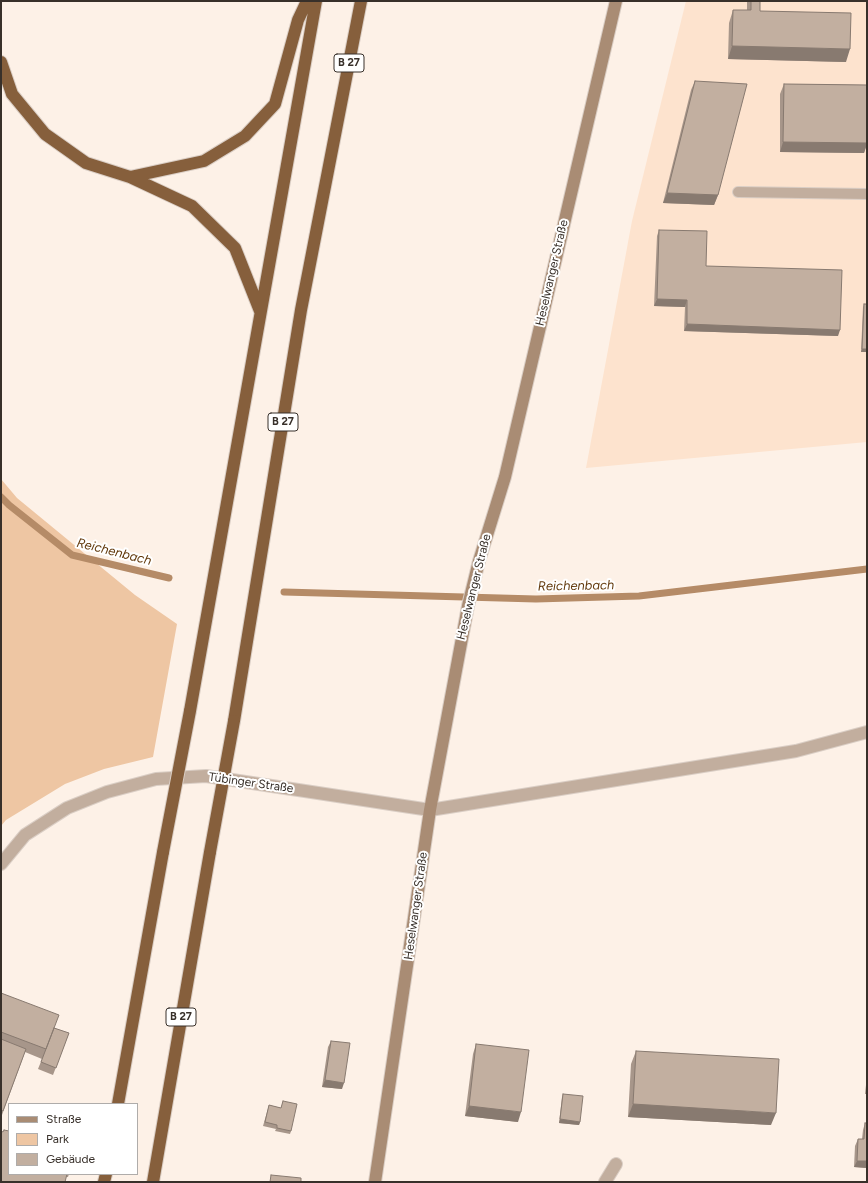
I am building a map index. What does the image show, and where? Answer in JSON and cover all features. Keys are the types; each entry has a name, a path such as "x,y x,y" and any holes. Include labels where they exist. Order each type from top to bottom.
{"highway":[{"path":"130,177 204,161 246,136 275,104 298,20 307,1"},
{"path":"118,1103 190,711 316,1"},
{"name":"B 27","path":"153,1182 234,721 301,310 361,1"},
{"path":"1,62 12,94 44,134 86,163 130,177 192,206 235,248 260,311"}],"street":[{"name":"Heselwanger Straße","path":"375,1182 430,810 468,606 479,561 504,477 616,1"},
{"name":"Tübinger Straße","path":"1,864 25,835 67,808 107,792 156,779 206,776 430,810 796,751 867,732"},
{"path":"605,1182 616,1164"}],"lane":[{"path":"738,192 867,194"}],"shaded area":[{"path":"686,1 867,1 867,442 586,468 632,221"}],"green space":[{"path":"1,479 17,498 135,595 177,624 153,757 104,769 65,784 6,820 1,826"}],"building":[{"path":"751,1 760,1 760,11 851,13 850,49 732,46 733,10 751,10"},
{"path":"695,81 747,84 718,195 667,193"},
{"path":"784,84 867,85 867,143 783,142"},
{"path":"659,230 707,231 706,266 842,270 840,330 687,324 687,300 657,299"},
{"path":"864,304 867,304 867,349 862,349"},
{"path":"1,993 59,1015 46,1049 1,1032"},
{"path":"54,1028 69,1033 56,1068 41,1062"},
{"path":"1,1039 26,1049 3,1111 1,1110"},
{"path":"331,1041 350,1043 344,1083 325,1080"},
{"path":"476,1044 529,1050 521,1112 469,1106"},
{"path":"636,1051 779,1059 776,1113 633,1104"},
{"path":"563,1094 583,1096 580,1122 560,1119"},
{"path":"283,1101 297,1104 291,1131 277,1128 277,1125 265,1122 269,1105 281,1108"},
{"path":"865,1123 867,1123 867,1161 857,1161 858,1139 864,1139"},
{"path":"4,1130 8,1131 8,1175 67,1175 65,1182 1,1182 1,1131 3,1132"},
{"path":"271,1175 301,1178 301,1182 270,1182"}],"waterway":[{"name":"Reichenbach","path":"1,497 72,555 169,578"},
{"name":"Reichenbach","path":"284,592 536,599 639,596 867,569"}]}
